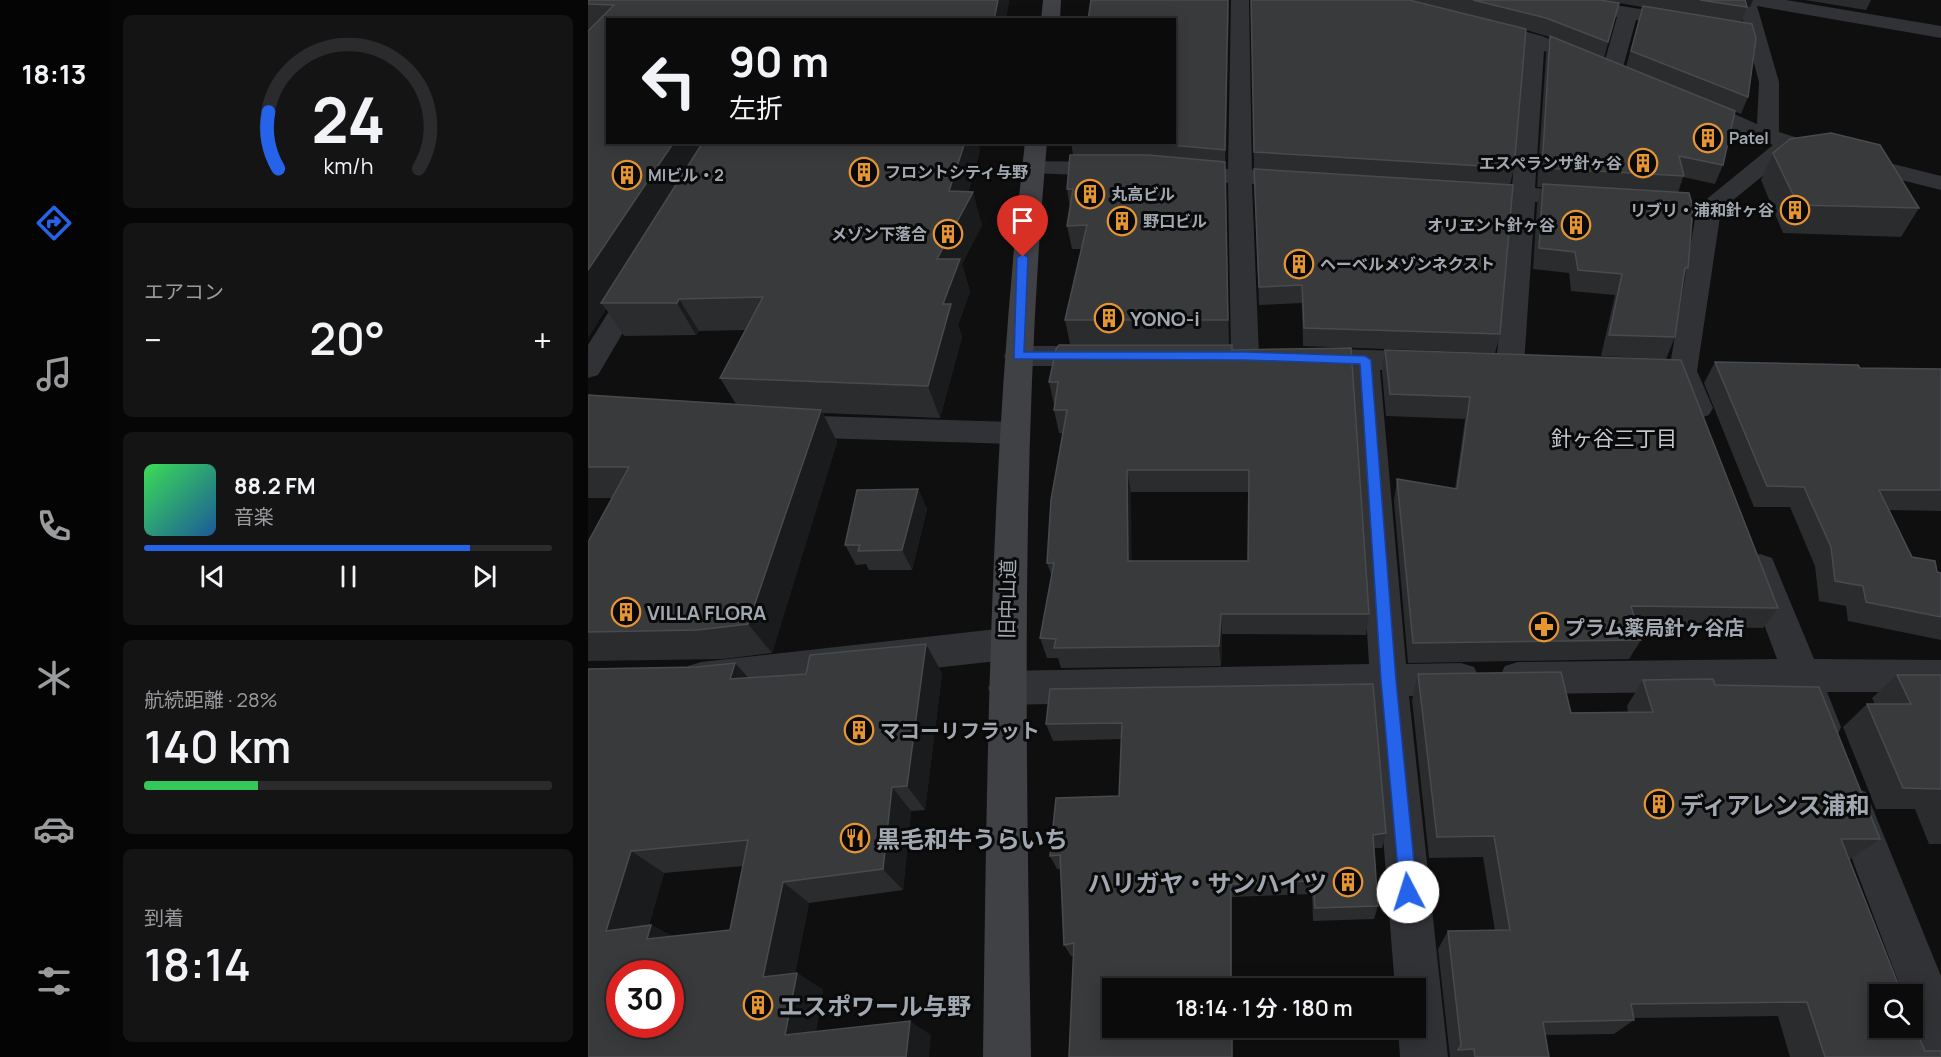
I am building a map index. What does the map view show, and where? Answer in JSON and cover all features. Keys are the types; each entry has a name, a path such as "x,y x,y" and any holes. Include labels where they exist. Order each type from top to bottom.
{"main road":[{"path":"1050,18 1052,0"},
{"name":"旧中山道","path":"1007,1057 1006,644 1023,257 1034,155"}],"street":[{"path":"1240,0 1240,177 1253,357 1454,363"},
{"path":"1551,0 1697,24"},
{"path":"1746,0 1769,82 1778,140"},
{"path":"1754,0 1941,32"},
{"path":"1875,21 1876,0"},
{"path":"1612,71 1628,13"},
{"path":"1457,20 1535,40 1632,80"},
{"path":"1732,30 1755,34"},
{"path":"1510,365 1535,40"},
{"path":"1674,97 1778,140 1941,183"},
{"path":"1709,436 1684,370 1697,206 1778,140"},
{"path":"1034,155 1151,169 1319,182"},
{"path":"1443,189 1605,200"},
{"path":"588,368 650,265"},
{"path":"1018,356 1129,356"},
{"path":"1365,360 1389,680 1424,1057"},
{"path":"758,424 1014,433"},
{"path":"1751,544 1941,1034"},
{"path":"667,678 723,677 1006,644"},
{"path":"1006,688 1389,680 1801,675 1941,676"}],"building":[{"path":"588,0 998,0 994,18 606,18 606,144 673,144 588,270 588,31 614,5 588,4"},
{"path":"1091,0 1228,0 1225,150 1160,144 1176,144 1176,18 1088,18"},
{"path":"1251,0 1409,0 1526,29 1514,168 1254,152"},
{"path":"1473,0 1600,0 1619,3 1608,42 1546,18"},
{"path":"1700,0 1745,0 1747,7"},
{"path":"1643,6 1752,24 1756,38 1748,97 1631,51"},
{"path":"1550,36 1735,111 1723,165 1679,156 1684,176 1542,168"},
{"path":"1831,133 1880,145 1919,208 1798,205 1773,153 1790,139"},
{"path":"702,144 964,144 949,191 973,192 937,259 960,259 943,304 951,304 928,386 720,378 763,297 679,299 677,303 601,303"},
{"path":"1070,155 1148,155 1225,162 1228,320 1065,320 1087,225 1067,226 1073,189 1067,189"},
{"path":"1254,169 1513,185 1500,334 1304,328 1302,285 1259,287"},
{"path":"1543,184 1689,193 1693,207 1688,268 1685,268 1675,337 1609,335 1622,274 1578,270 1575,252 1539,248"},
{"path":"1059,345 1232,345 1232,350 1351,348 1369,614 1221,614 1219,646 1054,648 1056,639 1040,638 1054,563 1047,563 1051,500 1067,410 1054,410 1058,382 1049,382 1056,349","holes":["1127,470 1249,470 1248,561 1128,561"]},
{"path":"1385,350 1681,360 1778,608 1631,606 1641,640 1413,643 1397,479 1457,489 1470,397 1390,394"},
{"path":"1715,362 1941,369 1941,490 1879,490 1912,557 1935,561 1937,572 1941,573 1941,617 1866,602 1863,586 1835,581 1831,547 1804,487 1767,486"},
{"path":"588,395 821,410 748,624 697,630 588,632 588,542 629,467 588,467"},
{"path":"918,489 902,550 858,551 860,545 845,545 857,490"},
{"path":"926,644 907,786 892,787 883,869 783,882 763,977 797,973 785,1035 910,1021 906,1057 588,1057 588,669 697,667 735,663 730,679 806,674 810,655","holes":["748,840 730,930 647,939 651,925 606,931 631,851"]},
{"path":"1561,672 1571,713 1653,712 1643,680 1713,679 1715,685 1819,687 1880,839 1841,839 1898,984 1869,984 1869,1038 1919,1038 1925,1051 1941,1051 1941,1057 1825,1057 1807,1002 1631,1004 1634,1020 1543,1022 1549,1057 1475,1057 1474,1049 1458,1050 1461,1045 1448,931 1510,930 1494,836 1437,837 1418,674"},
{"path":"1897,675 1941,675 1941,789 1903,788 1867,704 1911,704"},
{"path":"1373,684 1386,833 1373,835 1378,906 1315,908 1313,881 1231,884 1231,978 1102,978 1102,1038 1232,1038 1232,1057 1069,1057 1074,943 1064,945 1060,855 1050,856 1056,798 1119,796 1122,723 1046,724 1050,689"}],"place":[{"name":"Patel","path":"1708,138"},
{"name":"エスペランサ針ヶ谷","path":"1643,163"},
{"name":"フロントシティ与野","path":"864,172"},
{"name":"MIビル・2","path":"627,175"},
{"name":"丸高ビル","path":"1090,194"},
{"name":"リブリ・浦和針ヶ谷","path":"1795,210"},
{"name":"野口ビル","path":"1122,221"},
{"name":"オリヱント針ヶ谷","path":"1576,225"},
{"name":"メゾン下落合","path":"948,234"},
{"name":"ヘーベルメゾンネクスト","path":"1299,264"},
{"name":"YONO-i","path":"1109,318"},
{"name":"VILLA FLORA","path":"626,612"},
{"name":"プラム薬局針ヶ谷店","path":"1544,627"},
{"name":"マコーリフラット","path":"859,730"},
{"name":"ディアレンス浦和","path":"1659,804"},
{"name":"黒毛和牛うらいち","path":"855,838"},
{"name":"ハリガヤ・サンハイツ","path":"1348,882"},
{"name":"エスポワール与野","path":"758,1005"}],"district":[{"name":"針ヶ谷三丁目","path":"1614,438"}],"route":[{"path":"1023,257 1018,356 1245,356 1365,360 1389,680 1408,892"}]}
